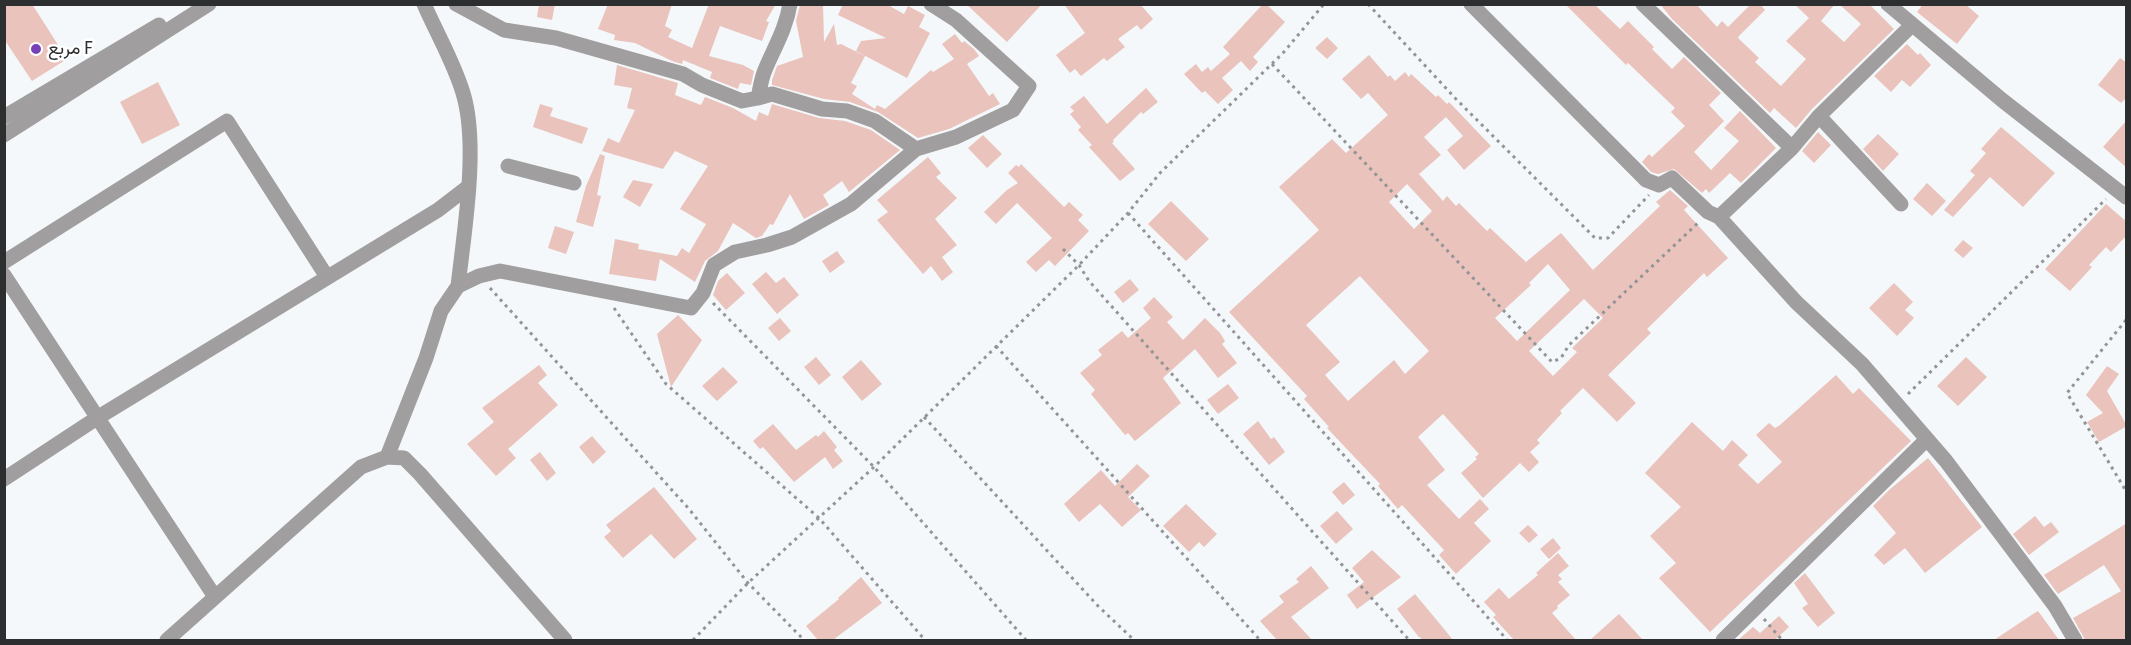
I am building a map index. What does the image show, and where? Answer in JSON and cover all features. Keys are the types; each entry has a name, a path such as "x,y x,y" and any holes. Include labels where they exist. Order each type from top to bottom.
{"street":[{"path":"4,117 193,4"},
{"path":"4,135 209,4"},
{"path":"387,457 426,358 441,311 458,286 468,188 470,154 463,94 424,4"},
{"path":"456,4 504,30 556,38 683,74 702,85 742,101 771,94 822,109 847,111 875,122 916,149"},
{"path":"758,98 764,71 779,42 790,4"},
{"path":"458,286 479,276 500,271 691,308 703,293 714,265 735,252 792,237 851,204 916,149 956,137 1013,110 1029,86 956,20 931,4"},
{"path":"1471,4 1646,180 1659,185 1672,178 1714,215 1796,302 1862,364 1946,461 2055,606 2075,640"},
{"path":"1643,4 1792,148"},
{"path":"1888,4 2002,100 2121,192"},
{"path":"1714,215 1792,148 1819,116 1912,25"},
{"path":"1819,116 1901,204"},
{"path":"4,262 227,122 327,277"},
{"path":"508,166 574,183"},
{"path":"4,479 97,418 438,210 468,188"},
{"path":"4,275 215,597"},
{"path":"1722,640 1926,440"},
{"path":"167,640 361,467 387,457 404,458 420,474 565,640"}],"path":[{"path":"693,640 748,583 874,467 1079,265 1128,213 1160,173 1272,64 1324,4"},
{"path":"1368,4 1455,98 1595,238 1608,238 1659,185"},
{"path":"1272,64 1552,363 1561,358 1569,345 1714,215"},
{"path":"1898,404 2121,192"},
{"path":"1128,213 1507,640"},
{"path":"1063,249 1409,640"},
{"path":"479,276 689,509 748,583 804,640"},
{"path":"601,290 666,384 819,518 925,640"},
{"path":"703,293 874,467 1026,640"},
{"path":"2127,320 2067,393 2127,491"},
{"path":"996,346 1260,640"},
{"path":"924,417 1098,606 1134,640"},
{"path":"1756,609 1782,640"}],"building":[{"name":"مربع F","path":"4,4 32,4 67,59 32,81 4,39"},
{"path":"539,4 555,4 552,20 537,17"},
{"path":"608,4 672,4 665,26 672,30 668,37 692,48 709,4 776,4 766,21 769,22 762,41 720,26 709,56 743,65 754,71 751,85 740,83 738,89 710,78 712,72 683,60 682,64 635,43 614,40 615,35 598,29"},
{"path":"823,4 824,42 834,24 837,45 841,44 865,56 851,83 857,86 852,94 875,109 877,105 885,109 931,70 933,72 954,59 942,44 955,34 962,43 964,41 979,56 967,64 989,96 993,93 1000,104 949,129 918,138 878,112 850,102 824,99 772,85 777,66 803,57 796,21 800,5"},
{"path":"843,4 886,4 904,14 908,6 925,15 919,27 930,33 907,78 856,51 861,41 886,38 838,15"},
{"path":"966,4 1042,4 1007,42"},
{"path":"1064,4 1140,4 1153,19 1141,30 1137,25 1118,39 1125,47 1107,61 1104,58 1081,76 1075,69 1070,73 1056,55 1085,33"},
{"path":"1263,4 1266,4 1285,22 1253,57 1258,62 1250,71 1241,61 1222,78 1233,90 1218,104 1205,91 1202,93 1184,74 1196,64 1202,72 1208,67 1211,71 1230,54 1223,47"},
{"path":"1565,4 1594,4 1620,29 1628,21 1672,69 1684,57 1721,93 1709,105 1724,121 1694,152 1711,170 1739,141 1724,128 1740,111 1776,148 1741,183 1730,173 1709,193 1706,189 1702,193 1674,169 1658,174 1651,172 1642,162 1649,154 1652,157 1685,126 1671,112 1675,108 1628,63 1626,65"},
{"path":"1660,4 1696,4 1717,27 1722,21 1728,27 1751,4 1760,4 1765,10 1738,37 1759,58 1755,62 1781,86 1806,59 1786,41 1809,18 1794,4 1835,4 1821,21 1844,42 1861,24 1839,4 1869,4 1894,29 1812,109 1796,128 1774,108 1770,113 1672,19"},
{"path":"1923,4 1965,4 1979,16 1957,44 1917,12"},
{"path":"1327,37 1338,48 1327,59 1315,48"},
{"path":"1907,44 1931,65 1910,87 1902,80 1891,92 1874,76"},
{"path":"1369,55 1388,77 1390,75 1395,81 1405,72 1409,77 1411,74 1436,97 1438,95 1447,104 1449,102 1491,146 1464,170 1447,150 1463,136 1446,117 1424,137 1441,155 1419,174 1443,201 1447,196 1456,206 1459,203 1487,231 1490,228 1526,262 1561,233 1593,270 1660,206 1656,202 1670,190 1688,206 1684,210 1728,258 1707,277 1704,273 1647,329 1651,333 1608,375 1636,403 1617,422 1583,388 1560,411 1562,413 1537,440 1540,443 1530,452 1539,462 1529,472 1520,463 1483,498 1461,473 1477,459 1475,457 1479,454 1443,414 1418,437 1445,470 1427,485 1459,519 1480,499 1489,509 1474,523 1491,541 1456,574 1439,555 1444,550 1402,505 1398,509 1378,486 1380,484 1327,428 1329,427 1304,399 1307,396 1229,312 1319,230 1279,187 1332,139 1346,153 1388,115 1368,93 1361,99 1342,79","holes":["1407,184 1432,211 1414,229 1389,202","1548,264 1570,290 1517,341 1495,318 1531,285 1529,283","1360,276 1429,351 1405,374 1394,360 1348,401 1325,375 1340,362 1306,325","1584,299 1603,318 1572,348 1577,352 1553,376 1529,351"]},
{"path":"2120,58 2127,63 2127,97 2121,103 2098,85"},
{"path":"617,65 678,83 675,95 701,105 705,97 733,108 756,121 759,112 768,116 772,104 819,118 845,121 871,130 900,150 849,192 842,181 823,195 829,205 804,219 790,194 773,225 770,224 762,236 756,238 733,223 718,251 705,261 695,282 660,259 656,281 609,274 615,239 639,244 638,249 677,256 682,248 689,253 706,224 680,209 708,166 675,151 663,169 602,151 608,138 619,143 635,110 627,108 632,88 614,85"},
{"path":"158,82 180,125 142,144 120,102"},
{"path":"1146,88 1158,102 1143,114 1141,112 1112,143 1135,169 1120,181 1089,147 1092,145 1078,130 1081,127 1070,114 1074,111 1070,107 1084,96 1107,124"},
{"path":"540,104 553,108 550,116 588,128 582,144 533,127"},
{"path":"2127,120 2127,168 2103,147"},
{"path":"2001,127 2055,173 2023,207 1990,177 1953,217 1944,210 1975,175 1970,171 1986,153 1981,149"},
{"path":"1818,132 1831,145 1814,163 1802,151"},
{"path":"1878,134 1899,154 1883,171 1863,149"},
{"path":"983,135 1002,154 987,168 968,148"},
{"path":"600,154 605,156 597,195 601,196 593,227 576,222 586,186"},
{"path":"928,157 941,173 936,177 957,198 935,219 957,245 942,257 953,272 942,281 931,266 923,274 877,220 888,212 877,200"},
{"path":"1021,164 1064,207 1069,202 1083,215 1078,220 1089,231 1055,266 1049,260 1036,272 1026,262 1052,238 1017,203 996,224 984,212 1007,190 1018,183 1008,173 1016,165 1019,167"},
{"path":"633,180 653,184 640,207 623,197"},
{"path":"1927,183 1946,201 1932,216 1913,199"},
{"path":"1171,201 1209,239 1186,261 1148,224"},
{"path":"2106,204 2127,222 2127,235 2111,252 2106,247 2089,265 2092,267 2070,291 2045,269"},
{"path":"555,226 574,232 566,254 548,248"},
{"path":"1963,240 1973,248 1963,258 1954,250"},
{"path":"837,251 845,262 830,273 822,261"},
{"path":"766,272 776,283 784,277 799,295 777,314 752,284"},
{"path":"727,273 745,293 726,310 713,295 718,281"},
{"path":"1130,279 1139,290 1123,303 1114,292"},
{"path":"1894,283 1913,302 1905,310 1914,318 1897,336 1869,308"},
{"path":"1154,297 1173,317 1167,322 1183,340 1205,318 1220,333 1225,341 1222,344 1237,363 1218,378 1195,349 1163,378 1181,403 1135,441 1128,433 1125,435 1091,394 1095,390 1080,373 1102,355 1098,350 1122,331 1128,338 1151,318 1143,308"},
{"path":"678,315 702,340 671,387 657,334"},
{"path":"780,318 791,331 779,341 768,328"},
{"path":"816,357 831,375 819,385 804,367"},
{"path":"1966,357 1987,377 1958,406 1937,386"},
{"path":"861,360 882,384 862,401 842,377"},
{"path":"539,365 547,375 538,383 558,405 508,449 516,458 496,476 467,444 494,422 482,408"},
{"path":"2107,366 2119,374 2107,391 2127,426 2099,442 2087,422 2103,413 2086,395"},
{"path":"723,367 738,382 717,401 702,386"},
{"path":"1836,375 1853,394 1859,388 1911,441 1710,632 1659,578 1676,563 1650,536 1681,507 1645,473 1692,422 1723,451 1732,440 1748,455 1738,465 1758,484 1782,462 1756,435 1769,423 1775,428 1780,425"},
{"path":"1228,384 1239,398 1218,414 1207,400"},
{"path":"1258,421 1271,439 1274,437 1285,452 1269,465 1243,434"},
{"path":"773,424 796,450 824,431 837,447 834,450 843,461 833,469 825,457 794,482 763,447 760,449 753,441"},
{"path":"592,436 606,452 593,464 579,447"},
{"path":"540,452 556,473 547,481 530,460"},
{"path":"1928,458 1982,527 1925,573 1905,548 1884,565 1874,555 1896,533 1873,506"},
{"path":"1137,464 1150,476 1128,497 1141,510 1122,527 1100,504 1079,522 1064,504 1101,470 1115,486"},
{"path":"1344,482 1355,495 1343,505 1332,492"},
{"path":"654,487 697,539 674,559 651,534 623,558 604,537 611,531 606,525"},
{"path":"1186,504 1217,534 1204,547 1199,542 1189,552 1163,526"},
{"path":"1337,511 1353,529 1336,544 1320,526"},
{"path":"2035,516 2044,527 2051,522 2059,532 2029,555 2013,534"},
{"path":"2127,523 2127,640 2085,640 2073,618 2121,591 2104,565 2058,594 2044,575"},
{"path":"1528,525 1538,535 1529,543 1519,533"},
{"path":"1553,538 1561,548 1549,559 1540,549"},
{"path":"1372,550 1401,577 1357,609 1347,595 1364,582 1352,568"},
{"path":"1558,553 1569,566 1558,575 1562,579 1558,582 1570,595 1552,613 1576,640 1514,640 1493,617 1496,615 1484,602 1499,588 1509,599 1538,575 1536,573"},
{"path":"1311,566 1329,588 1291,617 1312,640 1277,640 1260,621 1284,602 1279,596 1299,582 1296,579"},
{"path":"1805,573 1835,613 1818,627 1802,608 1808,604 1794,583"},
{"path":"861,577 882,603 833,640 818,640 806,626"},
{"path":"1415,594 1453,640 1423,640 1418,636 1397,609"},
{"path":"2038,611 2059,640 1994,640 2033,614"},
{"path":"1619,614 1643,640 1590,640"},
{"path":"1779,616 1789,627 1775,640 1738,640 1753,627 1760,633"}],"place":[{"name":"مربع F","path":"36,49"}]}
